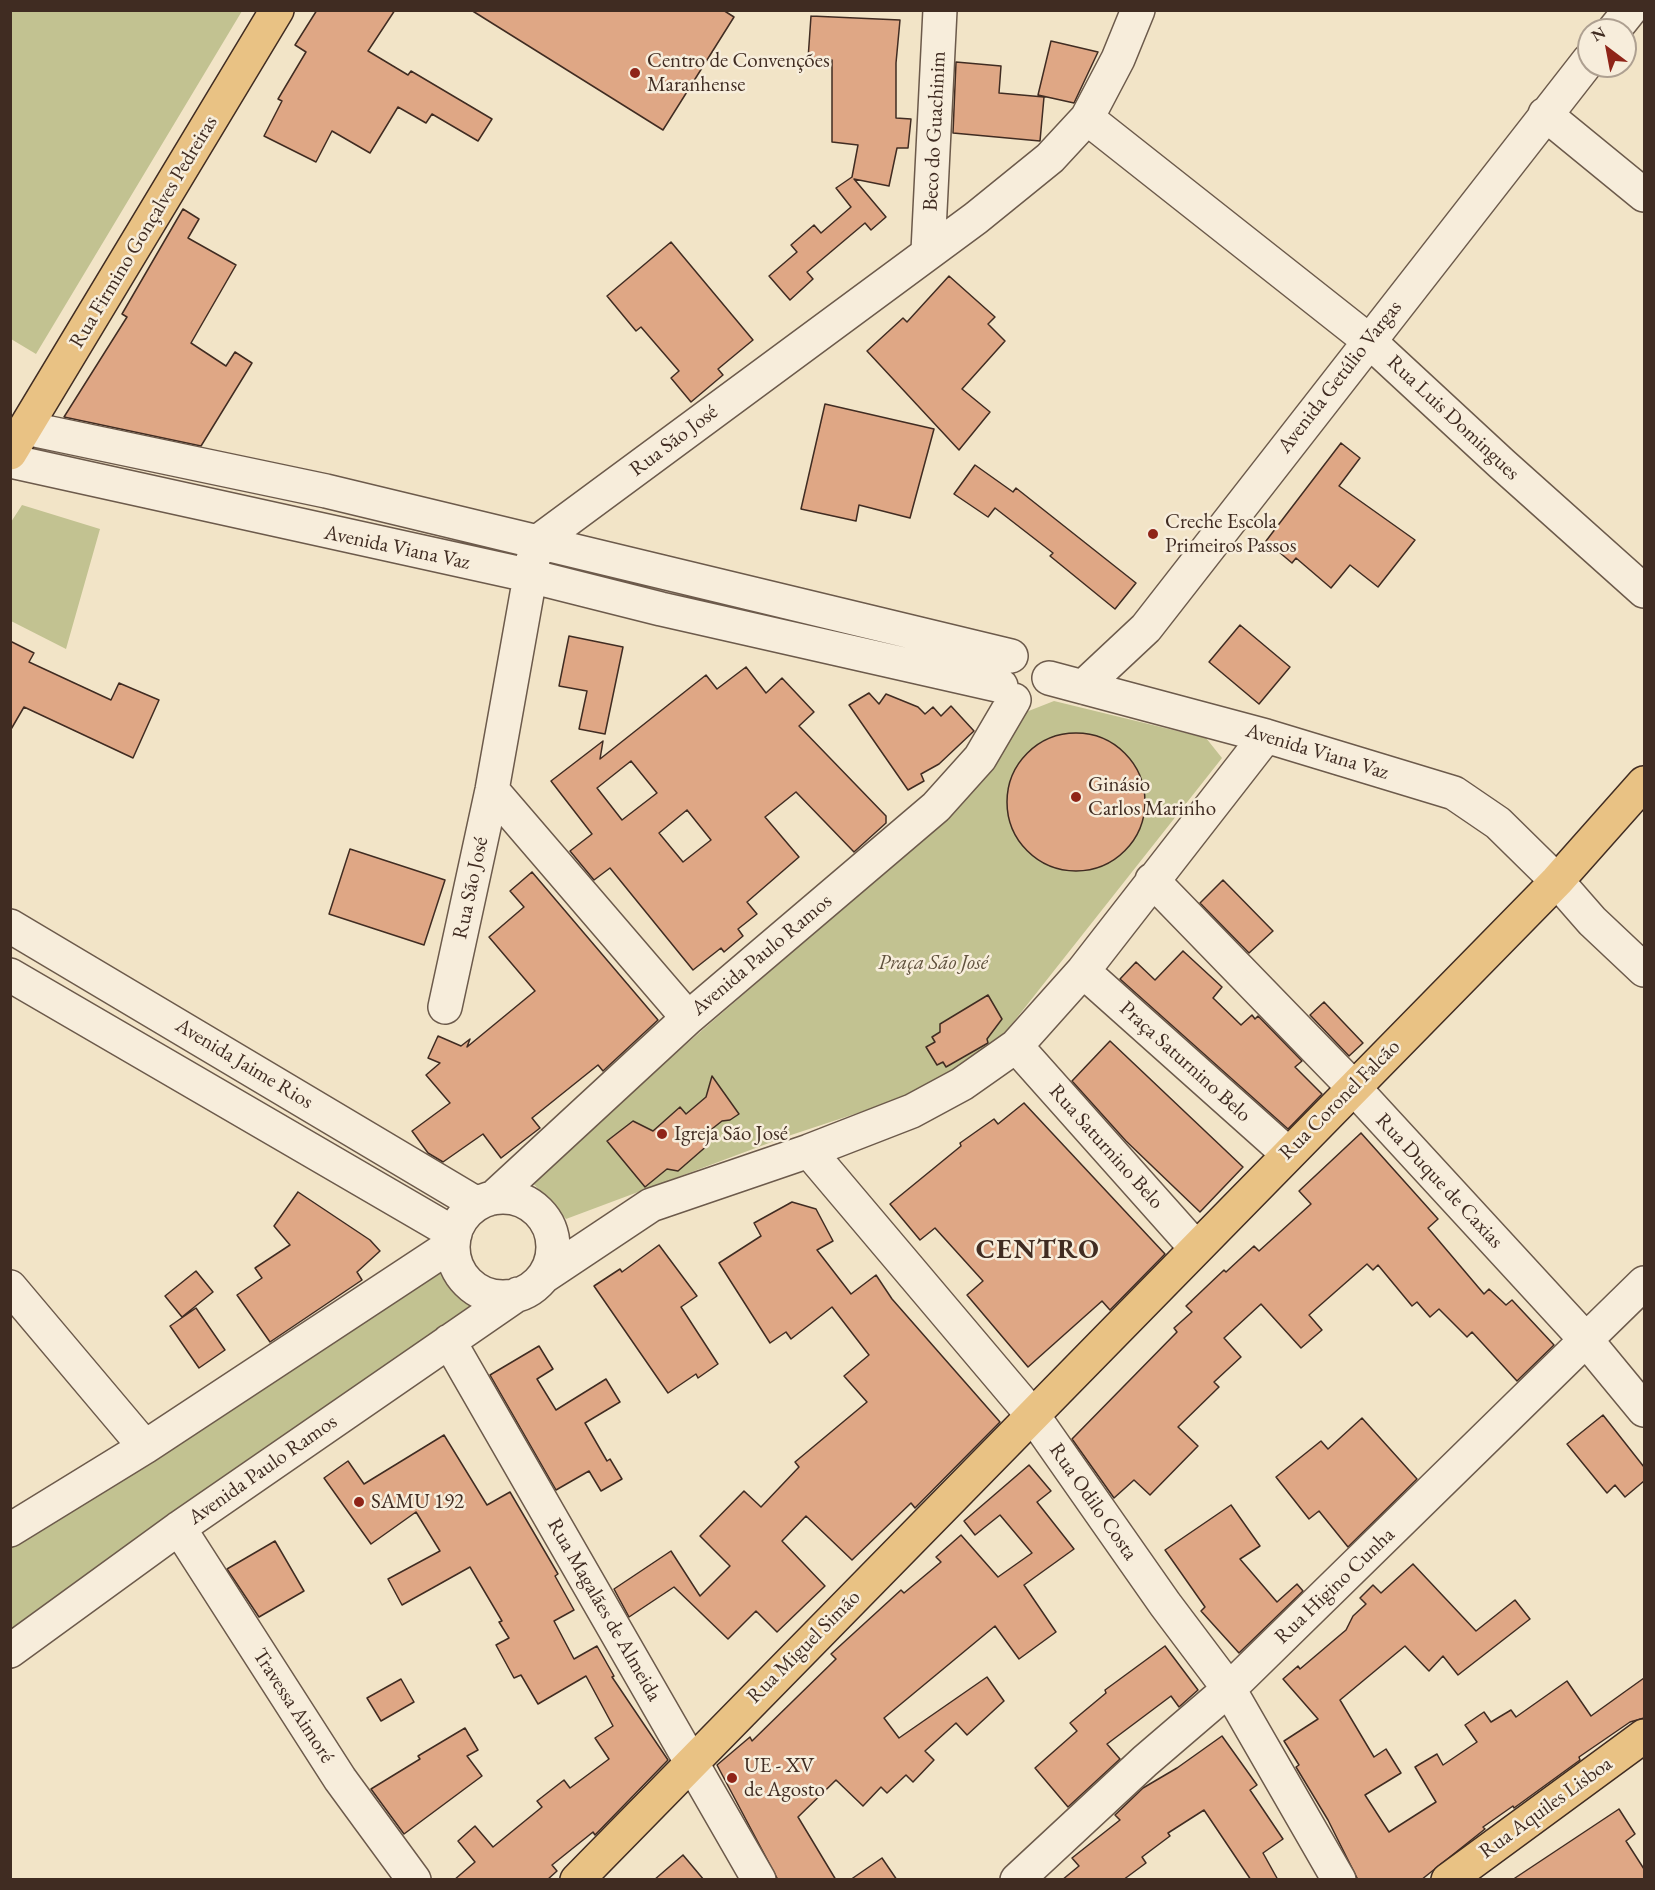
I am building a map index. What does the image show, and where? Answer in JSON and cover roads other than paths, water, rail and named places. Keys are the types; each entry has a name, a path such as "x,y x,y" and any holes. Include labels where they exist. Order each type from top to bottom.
{"main road":[{"name":"Rua Firmino Gonçalves Pedreiras","path":"18,440 277,10"},
{"name":"Rua Coronel Falcão","path":"1034,1417 1287,1153 1557,881 1644,783"},
{"name":"Rua Miguel Simão","path":"577,1880 690,1761 1034,1417"},
{"name":"Rua Aquiles Lisboa","path":"1448,1880 1644,1736"}],"street":[{"name":"Beco do Guachinim","path":"928,251 940,10"},
{"name":"Rua São José","path":"445,1007 492,790 536,543 1017,186 1050,158 1087,118 1118,59 1138,10"},
{"name":"Avenida Getúlio Vargas","path":"1083,687 1146,628 1368,340 1577,75"},
{"path":"1545,114 1644,195"},
{"name":"Rua Luis Domingues","path":"1087,118 1368,340 1644,591"},
{"name":"Avenida Viana Vaz","path":"18,440 326,490 792,605 1009,681"},
{"name":"Avenida Viana Vaz","path":"10,461 318,531 531,576 783,638 1009,681"},
{"path":"318,531 326,490"},
{"path":"783,638 792,605"},
{"path":"1026,652 1040,658 1045,664 1048,678 1043,693 1037,698 1022,702 1009,681 1026,652"},
{"name":"Avenida Viana Vaz","path":"1048,678 1266,736 1454,793 1498,823 1557,881 1592,921 1644,970"},
{"name":"Avenida Paulo Ramos","path":"485,1201 688,1018 936,807 980,758 1009,681"},
{"path":"454,1239 458,1268 473,1286 494,1296 530,1286 651,1205 809,1151 912,1111 962,1084 1016,1046 1083,970 1266,736"},
{"path":"492,790 688,1018"},
{"name":"Rua Duque de Caxias","path":"1152,880 1354,1088 1587,1341 1644,1410"},
{"name":"Avenida Jaime Rios","path":"12,931 485,1201"},
{"name":"Praça Saturnino Belo","path":"1083,970 1287,1153"},
{"name":"Avenida Jaime Rios","path":"10,975 218,1096 454,1239"},
{"name":"Rua Saturnino Belo","path":"1016,1046 1196,1248"},
{"path":"218,1096 239,1060"},
{"name":"Rua Odilo Costa","path":"809,1151 1034,1417 1165,1604 1229,1689 1338,1880"},
{"path":"10,1530 145,1447 454,1239 467,1212 485,1201 508,1197 523,1200 536,1208 546,1220 554,1245 549,1267 530,1286"},
{"name":"Rua Higino Cunha","path":"1017,1880 1145,1761 1229,1689 1587,1341 1644,1282"},
{"name":"Avenida Paulo Ramos","path":"10,1651 179,1528 530,1286"},
{"path":"10,1287 145,1447"},
{"name":"Rua Magalães de Almeida","path":"449,1341 759,1880"},
{"name":"Travessa Aimoré","path":"179,1528 340,1779 414,1880"}],"place":[{"name":"Centro de Convenções Maranhense","path":"635,73"},
{"name":"Creche Escola Primeiros Passos","path":"1153,534"},
{"name":"Ginásio Carlos Marinho","path":"1076,797"},
{"name":"Igreja São José","path":"662,1134"},
{"name":"SAMU 192","path":"359,1502"},
{"name":"UE - XV de Agosto","path":"732,1778"}],"district":[{"name":"CENTRO","path":"1038,1251"}],"park label":[{"name":"Praça São José","path":"933,963"}]}
